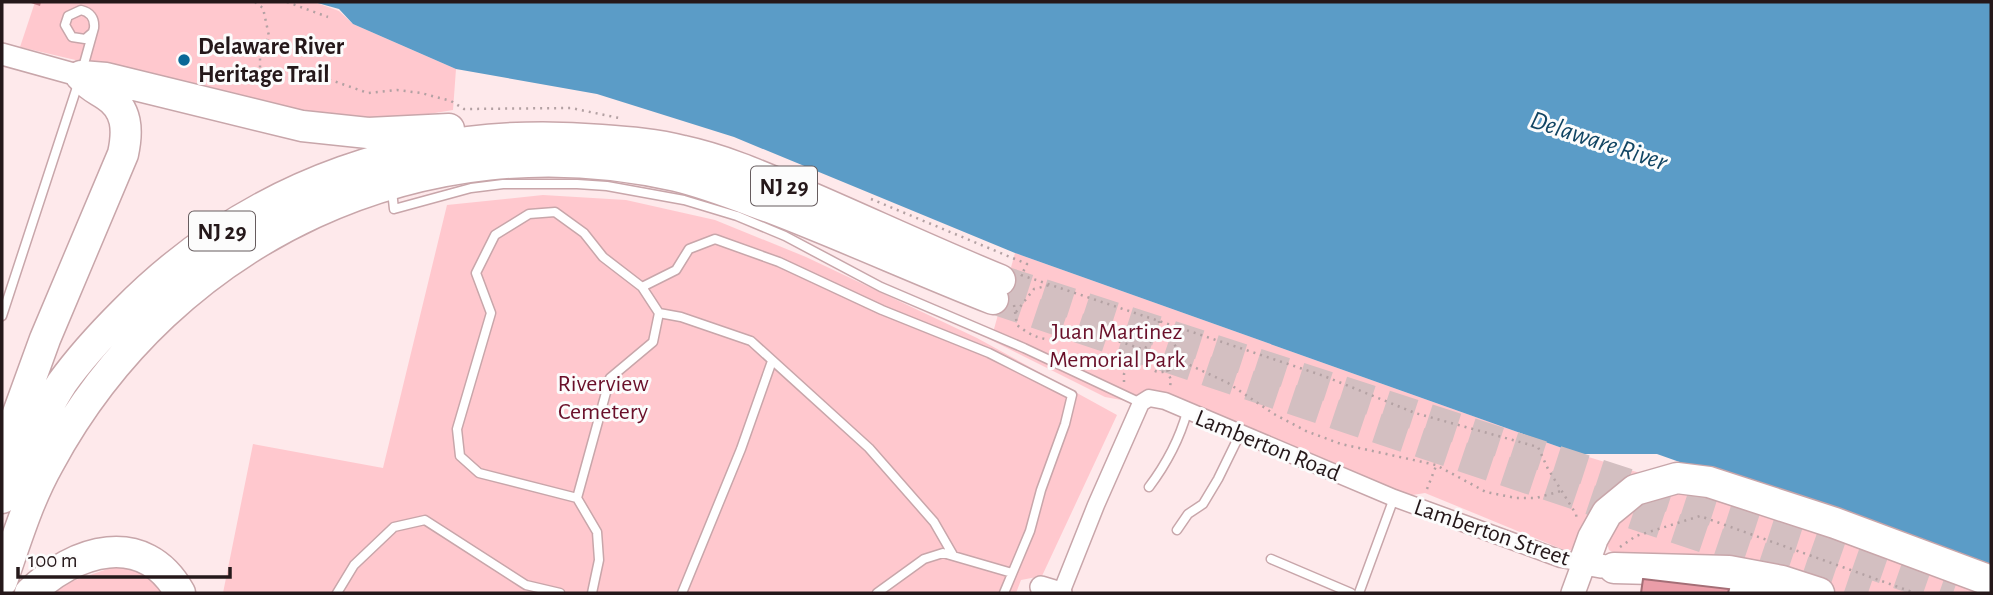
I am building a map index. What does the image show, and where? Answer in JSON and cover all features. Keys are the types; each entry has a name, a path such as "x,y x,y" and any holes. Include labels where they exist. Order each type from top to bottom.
{"highway":[{"path":"81,76 106,78 302,126 338,132 368,133 501,124 555,136"},
{"path":"2,457 37,360 123,154 127,133 123,114 117,105 91,88 81,76"},
{"name":"NJ 29","path":"2,498 62,384 85,355 143,293 180,260 245,215 343,170 446,144 555,136 648,144 712,159 753,173 1010,291"},
{"name":"NJ 29","path":"2,581 29,503 48,464 86,404 141,335 170,307 229,260 272,232 326,206 392,184 504,163 594,164 664,174 714,187 1010,291"},
{"path":"1584,563 1593,538 1607,513 1635,489 1677,478 1709,482 1835,523 1991,582"},
{"path":"30,593 65,566 86,557 111,552 137,554 155,563 165,571 180,593"},
{"path":"1616,558 1729,571 1782,581 1819,593"}],"main road":[{"name":"Lamberton Street","path":"1584,563 1616,558"},
{"path":"1573,593 1584,563"}],"street":[{"path":"2,54 81,76"},
{"name":"Lamberton Road","path":"1138,401 1149,398 1165,401 1394,498"},
{"path":"1054,591 1096,505 1138,401"},
{"name":"Lamberton Street","path":"1394,498 1561,559 1584,563"},
{"name":"Lamberton Street","path":"1616,558 1755,593"}],"lane":[{"path":"2,314 81,76 92,33"},
{"path":"392,184 394,209 471,188 542,183 607,186 684,200 715,209 785,236 892,291 1138,401"},
{"path":"578,498 479,473 460,456 457,429 491,313 476,273 495,235 528,214 555,212 584,233 603,257 642,287 659,313 653,342 610,378 578,498 597,531 599,560 592,593"},
{"path":"642,287 676,270 689,248 715,239 779,262 882,310 989,353 1072,395 1030,531 1004,593"},
{"path":"659,313 681,317 751,341 869,448 934,522 953,555"},
{"path":"682,593 741,449 772,361"},
{"path":"1149,487 1170,457 1187,412"},
{"path":"1177,530 1188,514 1203,504 1240,434"},
{"path":"1359,593 1394,498"},
{"path":"337,593 354,565 394,527 425,520 526,585 560,593"},
{"path":"877,593 924,559 943,553 1012,573"},
{"path":"1271,559 1351,593"}],"path":[{"path":"255,2 263,8"},
{"path":"264,2 269,36 260,57 260,71 306,83 325,78 368,93 397,90 421,93 451,101 464,109 571,108 621,118"},
{"path":"287,2 328,17"},
{"path":"870,198 1027,264 1010,291 1017,325 1041,340 1100,338 1144,350"},
{"path":"1010,291 1050,285 1324,376 1415,413 1538,447 1576,514 1578,531"},
{"path":"1010,291 1050,285"},
{"path":"1159,321 1160,338"},
{"path":"1160,338 1174,344 1177,359 1167,370 1155,370 1147,363 1144,350 1150,341 1160,338"},
{"path":"1177,359 1228,383 1274,414 1306,431 1341,444 1436,465 1486,492 1536,498 1561,491"},
{"path":"1138,401 1125,390 1124,374 1129,365 1147,363"},
{"path":"1167,370 1171,380 1168,393"},
{"path":"1427,489 1436,465"},
{"path":"1616,558 1636,536 1700,516 1916,593"}],"green space":[{"path":"35,2 314,2 339,11 353,24 456,69 453,110 399,119 344,119 306,114 20,47"},
{"name":"Riverview Cemetery","path":"543,195 626,200 715,220 806,257 977,338 1117,415 1042,576 1021,580 1016,593 223,593 253,444 383,468 447,205"},
{"name":"Juan Martinez Memorial Park","path":"1015,253 1579,454 1643,474 1569,552 1425,493 1394,498 1187,412 1105,397 991,340"},
{"path":"1692,483 1987,593 1834,593 1762,570 1621,557 1609,550 1605,536 1618,513"},
{"path":"119,565 150,575 167,593 54,593 61,585"}],"water":[{"name":"Delaware River","path":"314,2 1991,2 1991,572 1657,454 1579,454 1015,253 734,137 597,94 456,69 353,24 339,9"}],"building":[{"path":"1643,579 1729,589 1728,593 1641,593"}],"tunnel":[{"path":"1000,280 1805,541 1953,593"},
{"path":"993,299 1868,593"}],"place":[{"name":"Delaware River Heritage Trail","path":"184,60"}]}
